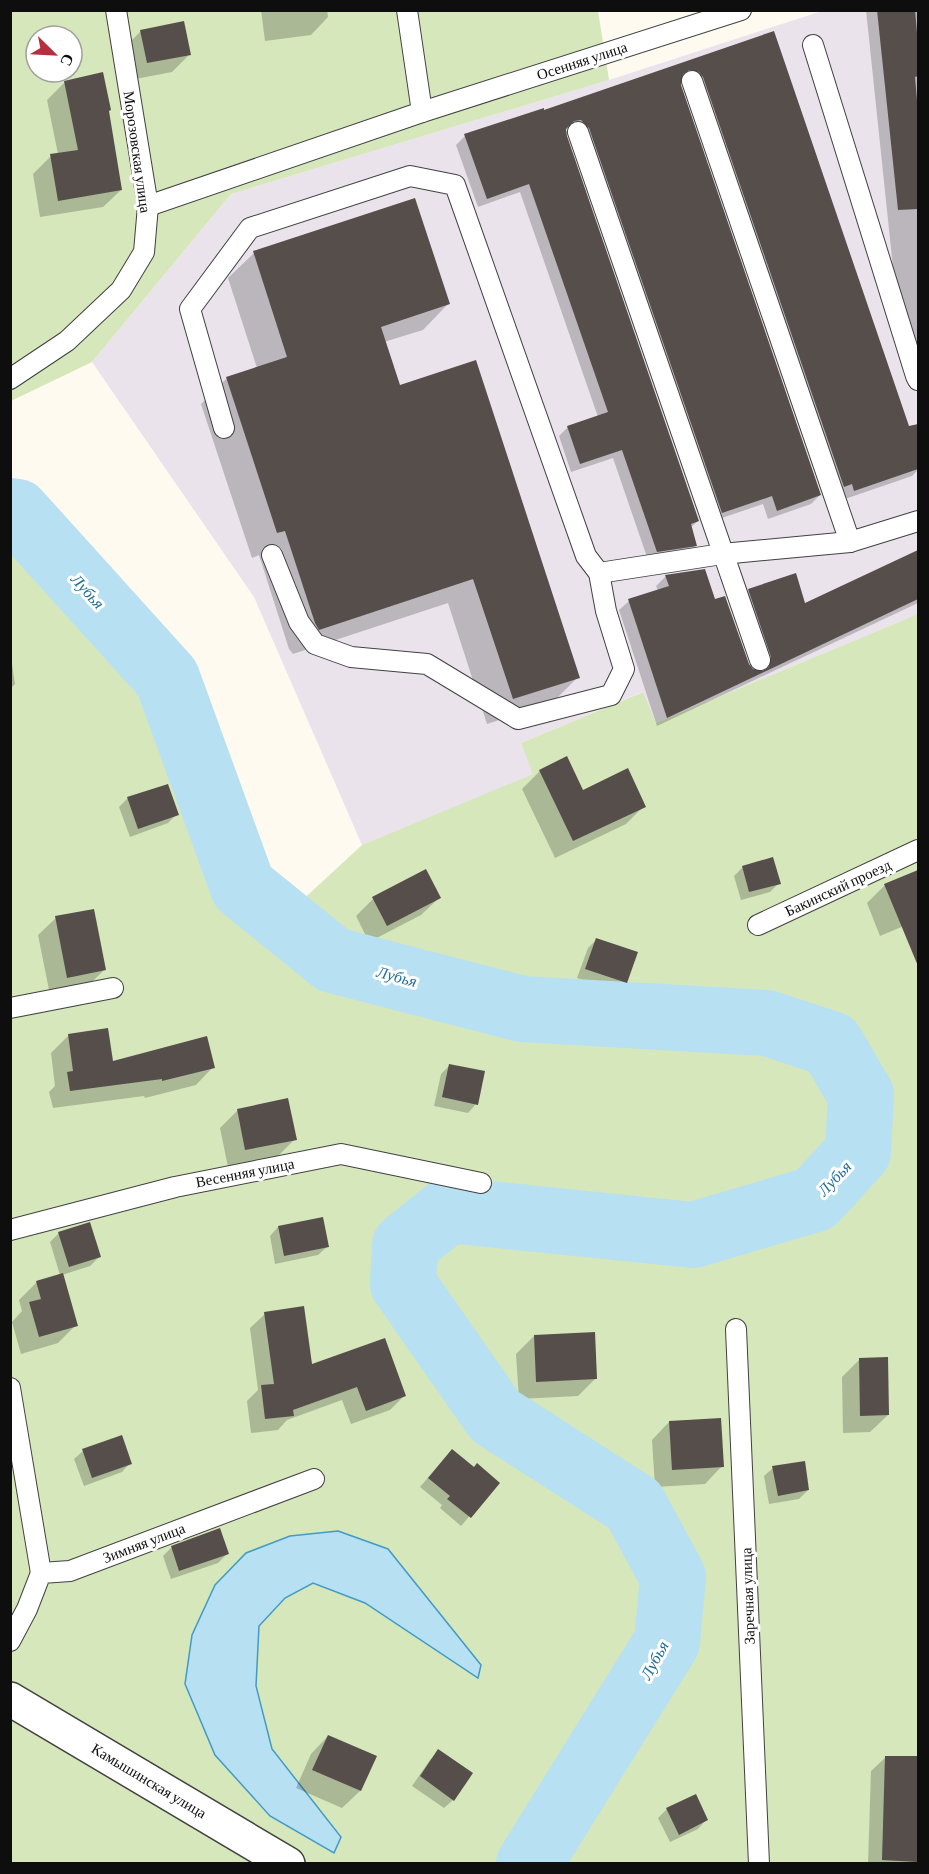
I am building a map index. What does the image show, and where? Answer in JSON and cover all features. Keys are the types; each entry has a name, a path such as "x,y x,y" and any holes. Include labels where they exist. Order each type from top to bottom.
{"street":[{"name":"Камышинская улица","path":"10,1698 288,1863"}],"lane":[{"name":"Морозовская улица","path":"10,379 66,341 121,290 144,252 148,206 116,10"},
{"path":"407,10 422,112"},
{"name":"Осенняя улица","path":"148,206 422,112 741,10"},
{"path":"813,45 918,380"},
{"path":"692,81 850,542"},
{"path":"578,132 760,660"},
{"path":"224,428 190,309 250,228 410,176 455,185 586,556 599,573 606,611 624,669 611,695 518,719 427,664 351,657 315,644 299,622 272,555"},
{"path":"599,573 722,554 850,542 918,521"},
{"name":"Бакинский проезд","path":"758,925 918,850"},
{"path":"10,1008 113,988"},
{"name":"Весенняя улица","path":"10,1230 175,1186 341,1154 481,1183"},
{"name":"Заречная улица","path":"736,1329 759,1863"},
{"path":"10,1388 41,1573 27,1610 10,1641"},
{"name":"Зимняя улица","path":"41,1573 70,1571 314,1479"}],"shaded area":[{"path":"822,11 918,11 918,614 656,723 642,692 521,743 534,774 362,845 254,597 92,362 231,194 609,80"}],"green space":[{"path":"11,11 598,11 609,80 231,194 92,362 11,401"},
{"path":"10,535 152,687 219,893 270,930 362,845 533,774 521,743 643,692 656,723 918,614 918,1863 11,1863"}],"water":[{"path":"338,1531 388,1549 481,1665 478,1678 365,1603 313,1583 285,1598 259,1626 256,1686 272,1749 341,1837 334,1853 270,1816 215,1755 185,1684 192,1635 215,1585 246,1553 290,1536"}],"building":[{"path":"877,10 915,10 918,44 918,76 915,77 918,112 918,209 898,210"},
{"path":"184,21 191,55 147,63 140,30"},
{"path":"774,31 909,426 918,424 918,469 854,491 852,484 844,487 703,77 699,72 689,70 683,74 681,85 821,495 777,511 772,496 722,513 589,128 581,120 574,121 566,129 567,136 699,521 691,524 697,546 657,552 622,450 580,464 567,426 608,412 529,184 487,199 464,134 544,108 544,110"},
{"path":"103,72 111,110 109,111 122,190 58,201 50,154 78,150 65,84 84,84 84,76"},
{"path":"415,198 450,304 381,327 400,385 476,360 580,678 513,699 473,579 319,630 285,531 277,533 226,377 287,357 253,251"},
{"path":"918,550 918,599 667,718 628,599 669,586 665,575 705,569 715,599 725,596 749,664 753,669 763,671 769,667 771,657 748,589 796,573 805,603"},
{"path":"567,756 583,790 628,768 646,807 573,841 539,770"},
{"path":"168,784 179,815 138,829 127,797"},
{"path":"773,857 781,884 749,892 742,866"},
{"path":"426,869 441,898 387,926 372,897"},
{"path":"918,870 918,966 884,884"},
{"path":"94,909 106,970 67,978 55,916"},
{"path":"596,938 638,952 627,983 585,969"},
{"path":"108,1028 113,1061 207,1036 215,1068 162,1081 162,1079 70,1091 67,1072 73,1071 68,1034"},
{"path":"449,1064 485,1071 478,1105 442,1097"},
{"path":"288,1098 297,1140 245,1150 237,1109"},
{"path":"323,1217 329,1247 284,1256 278,1226"},
{"path":"90,1222 101,1257 69,1267 58,1232"},
{"path":"63,1273 78,1326 39,1337 29,1302 41,1299 36,1281"},
{"path":"304,1306 312,1364 385,1338 406,1396 366,1411 357,1387 293,1410 294,1416 265,1419 261,1385 274,1384 264,1312"},
{"path":"595,1332 597,1379 536,1382 534,1335"},
{"path":"888,1357 889,1415 860,1416 859,1358"},
{"path":"721,1418 724,1467 672,1470 669,1421"},
{"path":"122,1435 132,1464 92,1478 82,1449"},
{"path":"452,1449 474,1467 477,1463 500,1483 471,1518 447,1499 450,1496 428,1478"},
{"path":"805,1461 809,1490 778,1496 772,1466"},
{"path":"220,1528 229,1554 179,1571 171,1546"},
{"path":"328,1735 377,1756 361,1791 312,1770"},
{"path":"438,1749 473,1773 454,1801 420,1776"},
{"path":"885,1756 918,1756 918,1862 882,1860"},
{"path":"696,1794 708,1820 679,1835 666,1808"}],"waterway":[{"name":"Лубья","path":"10,511 17,512 167,678 243,887 333,960 522,1009 767,1023 831,1044 861,1095 858,1152 815,1199 693,1235 449,1210 405,1245 403,1284 495,1416 634,1505 673,1577 667,1642 529,1864"}]}
